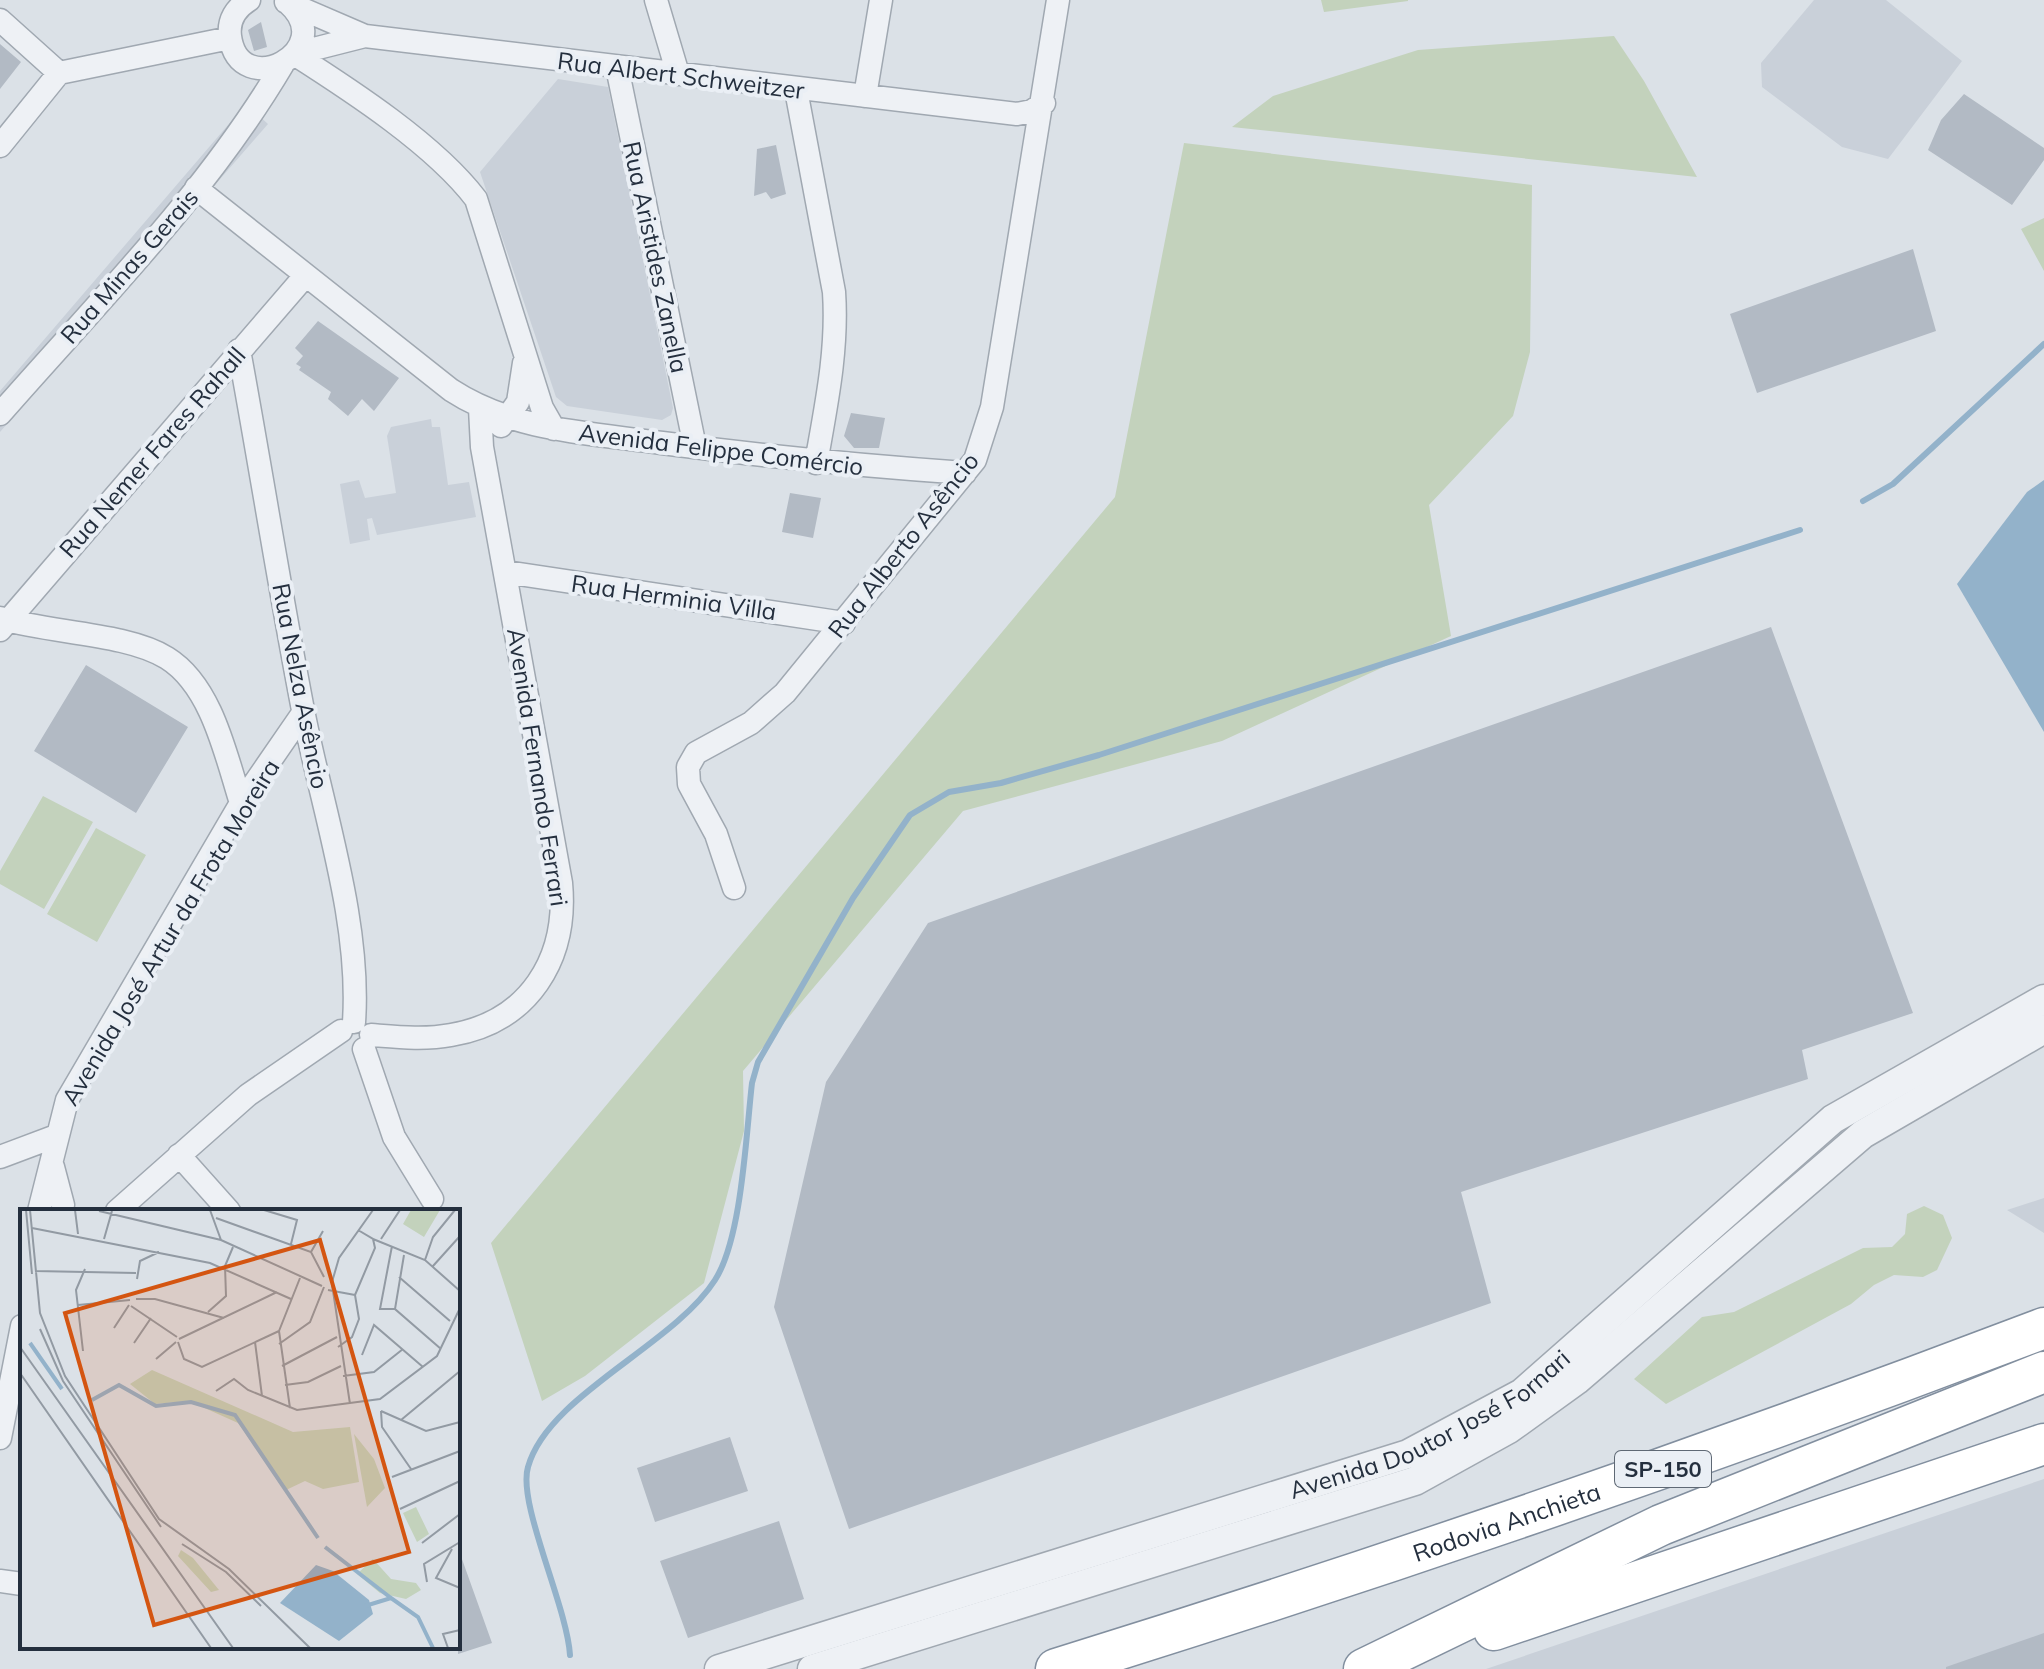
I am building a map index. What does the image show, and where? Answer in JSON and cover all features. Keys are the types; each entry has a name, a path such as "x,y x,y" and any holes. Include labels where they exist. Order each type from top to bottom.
{"highway":[{"path":"1896,1385 1925,1360 1979,1332 2044,1310"},
{"name":"Rodovia Anchieta","path":"1056,1669 1278,1600 1540,1512 1896,1385 2044,1328"},
{"name":"SP-150","path":"1364,1669 1661,1525 2044,1372"},
{"path":"1376,1669 2044,1444"}],"street":[{"path":"656,0 678,74"},
{"path":"865,96 881,0"},
{"name":"Rua Alberto Asêncio","path":"734,888 716,834 689,784 691,759 763,714 844,623 975,460 992,407 1044,103 1058,0"},
{"path":"285,1 301,22 301,39 295,57"},
{"name":"Rua Albert Schweitzer","path":"285,1 329,10 365,36"},
{"name":"Rua Minas Gerais","path":"0,414 196,188 329,10"},
{"path":"0,146 59,73 236,14 235,53 246,63 261,68 295,57 335,78 463,182 476,199 525,346 542,408 554,429"},
{"path":"0,20 59,73"},
{"name":"Rua Albert Schweitzer","path":"295,57 365,36 796,90 998,111 1027,113 1044,103"},
{"name":"Rua Alberto Asêncio","path":"998,111 1029,92 1053,37"},
{"path":"335,78 333,60 337,45"},
{"path":"246,63 253,89 253,114"},
{"name":"Rua Aristides Zanella","path":"617,67 695,447"},
{"path":"796,90 836,316 829,386 816,463"},
{"name":"Rua Albert Schweitzer","path":"998,111 1025,125 1036,150"},
{"path":"196,188 451,390 480,408"},
{"name":"Rua Nemer Fares Rahall","path":"2,623 305,276"},
{"path":"484,460 491,441 521,394 525,346"},
{"name":"Rua Nelza Asêncio","path":"239,350 303,713 345,912 355,1037 394,1137 432,1199"},
{"name":"Avenida Felippe Comércio","path":"480,408 554,429 816,463 965,473"},
{"name":"Avenida Fernando Ferrari","path":"179,1155 248,1095 299,1061 355,1037 437,1037 484,1027 523,999 543,975 557,947 563,918 561,883 484,460 480,408"},
{"name":"Rua Herminia Villa","path":"505,572 844,623"},
{"path":"2,623 134,645 174,664 188,677 207,709 241,803"},
{"name":"Avenida José Artur da Frota Moreira","path":"39,1209 54,1147 77,1081 241,803 303,713"},
{"name":"Avenida Doutor José Fornari","path":"719,1669 1408,1454 1463,1427 1522,1393 1833,1119 2044,999"},
{"name":"Avenida Doutor José Fornari","path":"812,1669 1415,1481 1509,1429 1577,1380 1855,1140 2044,1029"},
{"path":"0,1157 54,1147 68,1209 51,1204 42,1209"},
{"path":"119,1209 179,1155 227,1209"},
{"path":"0,1438 20,1336"},
{"path":"0,1581 20,1584"}],"shaded area":[{"path":"1814,0 1886,0 1962,61 1888,159 1842,147 1762,87 1761,63"},
{"path":"558,79 608,87 673,408 671,415 662,420 567,406 556,397 480,172"},
{"path":"246,104 268,124 0,432 0,391"},
{"path":"431,419 432,427 440,427 448,485 469,482 476,517 377,535 372,518 367,519 370,540 350,544 340,484 359,480 365,498 396,493 387,436 391,427"},
{"path":"2044,1198 2044,1233 2007,1210"},
{"path":"2044,1479 2044,1669 1486,1669"}],"green space":[{"path":"1321,0 1408,0 1408,1 1324,12"},
{"path":"1614,36 1644,81 1697,177 1232,127 1273,96 1418,50"},
{"path":"1184,143 1532,185 1530,352 1513,416 1429,505 1451,636 1222,741 963,811 743,1071 744,1131 704,1283 585,1376 542,1401 491,1243 1115,497"},
{"path":"2044,218 2044,271 2021,229"},
{"path":"43,796 93,822 44,909 0,884 0,871"},
{"path":"96,828 146,855 97,942 47,914"},
{"path":"1924,1206 1943,1215 1952,1238 1937,1270 1923,1277 1894,1275 1874,1285 1851,1304 1666,1404 1634,1379 1702,1317 1734,1312 1863,1248 1892,1247 1905,1234 1907,1214"}],"water":[{"path":"2044,480 2044,732 1957,584 2027,492"}],"building":[{"path":"261,22 267,47 254,51 248,30"},
{"path":"0,44 21,62 0,89"},
{"path":"1964,94 2044,148 2044,160 2012,205 1928,150 1941,120"},
{"path":"776,145 786,194 771,199 766,192 754,196 757,149"},
{"path":"1913,249 1936,331 1757,393 1730,314"},
{"path":"318,321 399,378 374,411 362,399 348,416 328,399 331,392 299,370 301,367 296,364 303,356 295,348"},
{"path":"851,413 885,418 879,448 854,448 844,436"},
{"path":"790,493 821,498 813,538 782,532"},
{"path":"1771,627 1913,1013 1802,1050 1808,1079 1461,1192 1491,1303 849,1529 774,1307 826,1082 928,923"},
{"path":"86,665 188,727 136,813 34,751"},
{"path":"730,1437 748,1491 655,1522 637,1468"},
{"path":"779,1521 804,1599 688,1638 660,1561"},
{"path":"460,1554 492,1643 458,1654 460,1649"},
{"path":"2044,1633 2044,1669 1946,1669 1946,1667"}],"waterway":[{"path":"1863,501 1893,484 2044,344"},
{"path":"570,1655 561,1610 530,1505 528,1467 540,1441 560,1417 671,1327 696,1304 715,1280 724,1262 737,1213 752,1083 758,1062 853,898 910,815 949,792 1001,783 1099,755 1800,530"}]}
